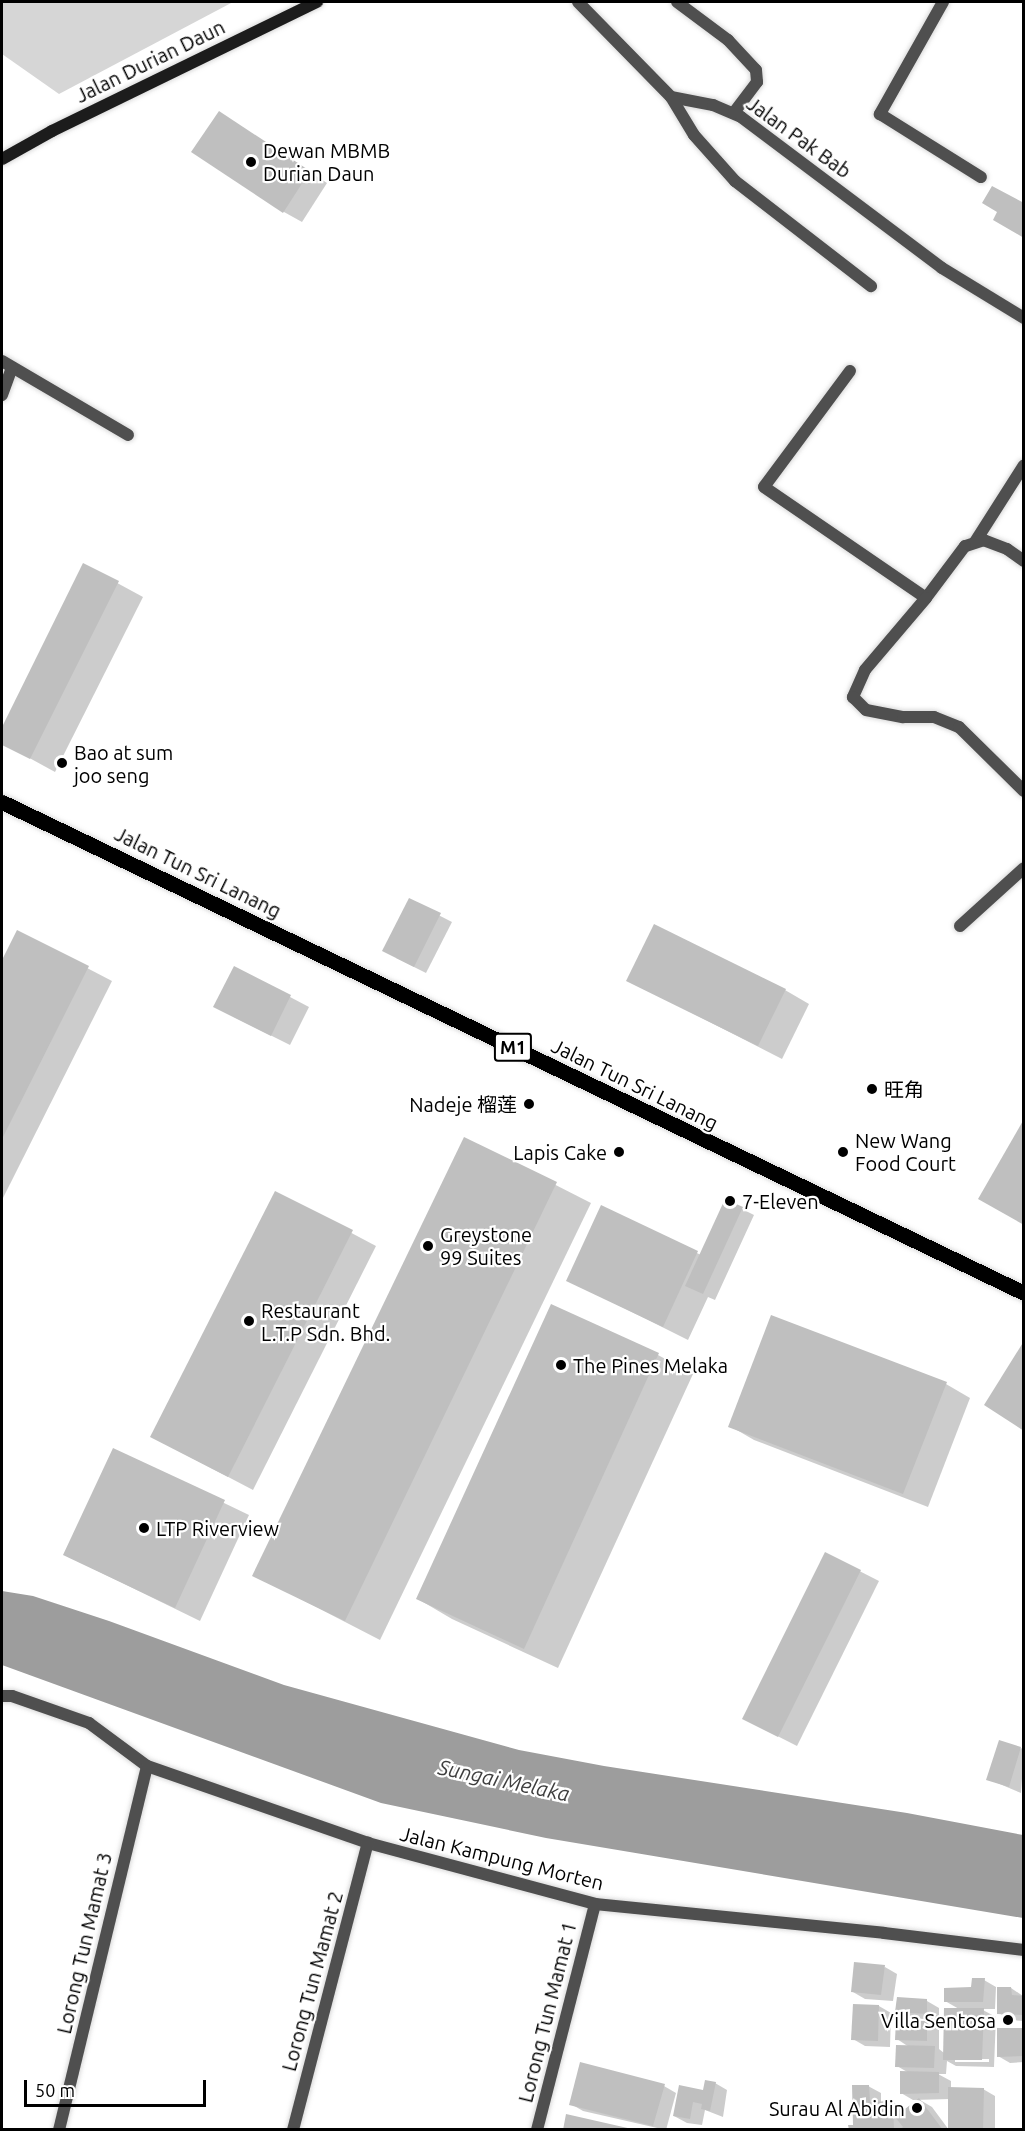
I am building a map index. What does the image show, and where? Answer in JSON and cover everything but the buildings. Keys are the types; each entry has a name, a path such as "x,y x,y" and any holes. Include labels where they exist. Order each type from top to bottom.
{"main road":[{"name":"Jalan Tun Sri Lanang","path":"2,802 1023,1293"}],"street":[{"name":"Jalan Durian Daun","path":"2,159 52,131 317,2"},
{"path":"578,2 671,97 694,135 735,181 871,286"},
{"path":"677,2 728,40 756,70 757,82 734,113"},
{"path":"943,2 880,114 981,177"},
{"name":"Jalan Pak Bab","path":"671,97 713,105 734,113 942,268 1023,318"},
{"path":"2,395 7,365 128,435"},
{"path":"850,370 764,488 926,598"},
{"path":"975,542 1023,465"},
{"path":"1023,561 992,542 984,540 965,546 926,598 865,670 853,697 866,710 903,717 934,717 959,727 1023,791"},
{"path":"960,926 1023,868"},
{"name":"Jalan Kampung Morten","path":"2,1696 12,1696 88,1723 147,1766 368,1843 595,1904 885,1933 1023,1950"},
{"name":"Lorong Tun Mamat 3","path":"59,2130 147,1766"},
{"name":"Lorong Tun Mamat 2","path":"293,2130 368,1843"},
{"name":"Lorong Tun Mamat 1","path":"537,2130 595,1904"}],"shaded area":[{"path":"2,2 233,2 59,94 2,54"}],"water":[{"name":"Sungai Melaka","path":"2,1591 33,1596 109,1621 284,1685 519,1750 604,1766 907,1813 1023,1835 1023,1918 546,1838 381,1803 2,1665"}],"place":[{"name":"Dewan MBMB Durian Daun","path":"251,162"},
{"name":"Bao at sum joo seng","path":"62,763"},
{"name":"旺角","path":"872,1089"},
{"name":"Nadeje 榴莲","path":"529,1104"},
{"name":"Lapis Cake","path":"619,1152"},
{"name":"New Wang Food Court","path":"843,1152"},
{"name":"7-Eleven","path":"730,1201"},
{"name":"Greystone 99 Suites","path":"428,1246"},
{"name":"Restaurant L.T.P Sdn. Bhd.","path":"249,1321"},
{"name":"The Pines Melaka","path":"561,1365"},
{"name":"LTP Riverview","path":"144,1528"},
{"name":"Villa Sentosa","path":"1008,2020"},
{"name":"Surau Al Abidin","path":"917,2108"}]}
